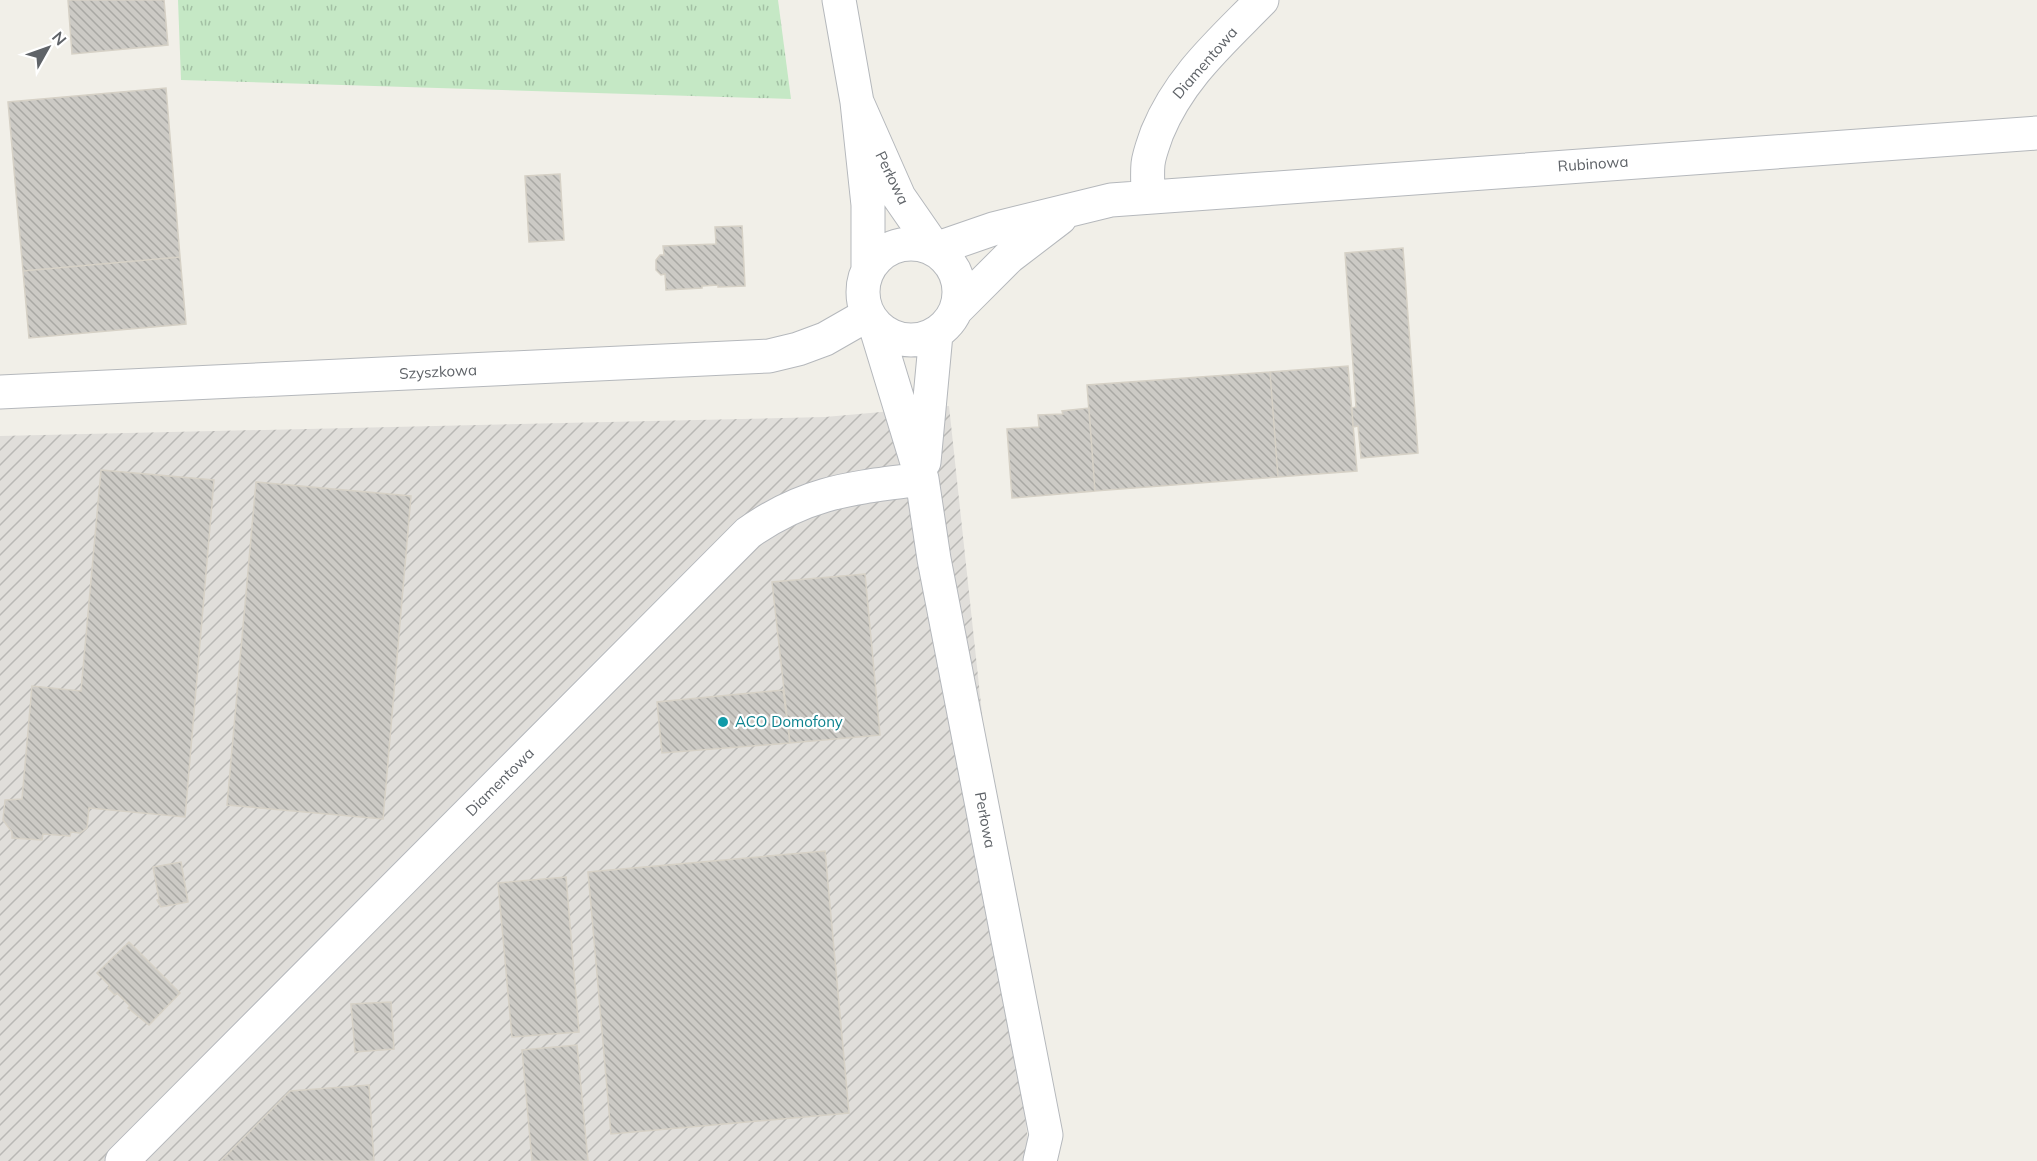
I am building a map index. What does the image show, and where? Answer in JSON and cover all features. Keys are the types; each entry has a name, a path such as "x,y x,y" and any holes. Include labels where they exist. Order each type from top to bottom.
{"street":[{"name":"Perłowa","path":"839,0 857,102 868,205 868,268"},
{"name":"Diamentowa","path":"1148,196 1148,162 1171,102 1182,85 1214,48 1262,0"},
{"name":"Perłowa","path":"857,102 899,197 935,249"},
{"name":"Rubinowa","path":"1148,196 2037,133"},
{"path":"935,249 993,229 1111,200 1148,196"},
{"path":"957,309 959,293 957,277 949,263 935,249 923,245 907,244 891,247 878,256 868,268 862,283 862,300 872,321 890,337 906,341 921,340 936,334 948,323 957,309 1009,257 1071,210"},
{"name":"Perłowa","path":"872,321 922,479 934,559 1046,1135 1040,1161"},
{"name":"Szyszkowa","path":"0,392 769,356 798,349 872,321"},
{"name":"Perłowa","path":"922,479 936,334"},
{"name":"Diamentowa","path":"122,1161 748,533 772,516 825,494 857,486 922,479"}],"shaded area":[{"path":"949,406 1030,1161 0,1161 0,436 825,417"}],"green space":[{"path":"178,0 778,0 791,99 181,80"}],"building":[{"path":"68,0 164,0 168,45 72,54"},
{"path":"166,88 180,257 23,271 8,102"},
{"path":"560,174 564,240 529,242 525,176"},
{"path":"742,226 745,286 718,287 718,285 666,290 665,274 661,275 656,270 656,260 660,255 664,255 663,246 716,244 715,227"},
{"path":"1403,248 1418,453 1361,458 1358,426 1353,427 1352,408 1356,407 1345,253"},
{"path":"180,257 186,324 29,338 23,271"},
{"path":"1348,366 1357,471 1278,477 1270,372"},
{"path":"1270,372 1278,477 1095,491 1087,385"},
{"path":"1089,408 1095,491 1012,498 1007,429 1039,427 1038,415 1063,414 1062,411"},
{"path":"101,470 214,480 185,817 89,808 87,828 80,833 71,832 70,836 43,834 42,840 12,838 12,832 3,820 5,800 22,799 32,686 81,691"},
{"path":"256,482 411,496 383,819 227,805"},
{"path":"865,574 880,735 790,743 772,582"},
{"name":"ACO Domofony","path":"783,690 790,743 662,753 657,702"},
{"path":"825,851 849,1113 611,1134 588,872"},
{"path":"181,862 188,902 161,907 157,900 159,899 153,867"},
{"path":"566,877 579,1032 512,1037 498,883"},
{"path":"129,942 180,993 149,1025 128,1008 130,1006 117,993 115,995 108,988 110,986 97,973"},
{"path":"391,1002 394,1049 355,1052 351,1004"},
{"path":"577,1045 588,1161 532,1161 522,1050"},
{"path":"369,1085 374,1161 221,1161 290,1091"}],"place":[{"name":"ACO Domofony","path":"723,722"}]}
